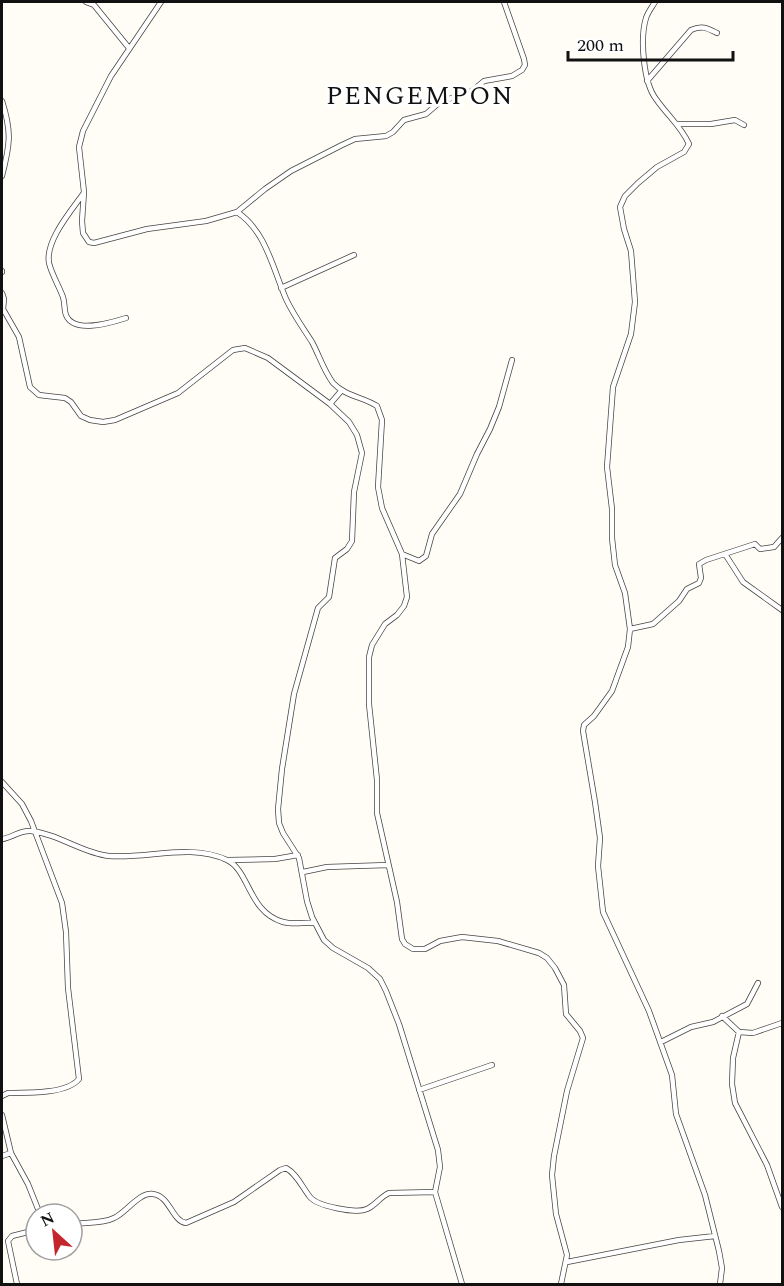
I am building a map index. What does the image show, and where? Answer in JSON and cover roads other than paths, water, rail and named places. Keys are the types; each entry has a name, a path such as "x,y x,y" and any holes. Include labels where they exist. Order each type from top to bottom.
{"street":[{"path":"86,2 94,5 129,48"},
{"path":"161,2 111,76 83,131 79,147 84,192 83,233 89,243 147,229 206,221 237,212 291,171 342,145 355,140 386,136 404,120 426,114 440,102 472,91 484,81 512,76 522,70 525,65 504,2"},
{"path":"655,2 647,14 644,27 647,81 655,98 677,124 689,144 687,150 657,167 638,183 625,196 620,207 631,251 635,302 631,334 614,387 607,467 615,565 625,593 630,629 628,647 612,691 594,716 584,725 583,731 598,826 598,866 603,912 649,1011 673,1080 676,1114 705,1195 722,1260 720,1284"},
{"path":"647,81 691,30 705,27 717,33"},
{"path":"2,101 9,132 9,148 2,176"},
{"path":"677,124 711,124 735,120 744,125"},
{"path":"84,192 63,222 50,254 50,264 64,300 66,314 69,320 76,324 90,326 126,318"},
{"path":"237,212 248,219 265,246 290,308 326,371 342,390 377,406 382,420 378,486 382,508 402,554 407,597 397,615 385,624 376,636 369,657 369,705 377,780 377,813 397,902 402,939 413,949 425,949 440,941 462,937 498,941 539,953 548,958 555,968 564,986 566,1014 583,1038 569,1081 552,1175 556,1215 567,1255 561,1284"},
{"path":"281,288 354,255"},
{"path":"2,293 3,309 19,337 30,387 39,395 65,398 71,402 81,416 90,420 103,422 115,420 178,393 239,347 253,350 268,358 330,404 349,422 357,435 362,453 354,492 352,541 347,549 334,558 329,597 318,608 294,694 287,727 278,809 283,833 298,855 303,872 304,892 324,940 333,948 368,968 380,979 399,1024 440,1160 435,1192 462,1284"},
{"path":"402,554 419,561 426,556 432,534 456,500 490,429 503,396 512,360"},
{"path":"330,404 342,390"},
{"path":"630,629 653,624 679,601 687,589 701,581 699,564 713,556 755,544 760,549 772,548 783,538"},
{"path":"724,554 743,582 783,610"},
{"path":"2,782 22,804 35,832 63,910 68,988 79,1079 74,1085 64,1089 8,1093 2,1096"},
{"path":"2,839 23,831 35,832 108,856 197,853 228,860 275,859 298,855"},
{"path":"228,860 238,869 260,907 273,918 292,924 315,923"},
{"path":"303,872 327,867 388,865"},
{"path":"661,1042 692,1027 709,1023 747,1004 758,983"},
{"path":"722,1016 739,1032 753,1033 783,1023"},
{"path":"739,1032 733,1066 732,1084 735,1103 767,1166 783,1207"},
{"path":"419,1090 492,1065"},
{"path":"2,1115 11,1153 35,1202"},
{"path":"2,1156 11,1153"},
{"path":"84,1223 114,1219 143,1196 151,1193 158,1195 168,1203 180,1221 186,1223 234,1202 286,1168 294,1174 314,1202 356,1211 369,1208 389,1193 435,1192"},
{"path":"17,1284 8,1241 12,1236 24,1233"},
{"path":"567,1262 679,1240 715,1236"}],"district":[{"name":"PENGEMPON","path":"420,96"}]}
